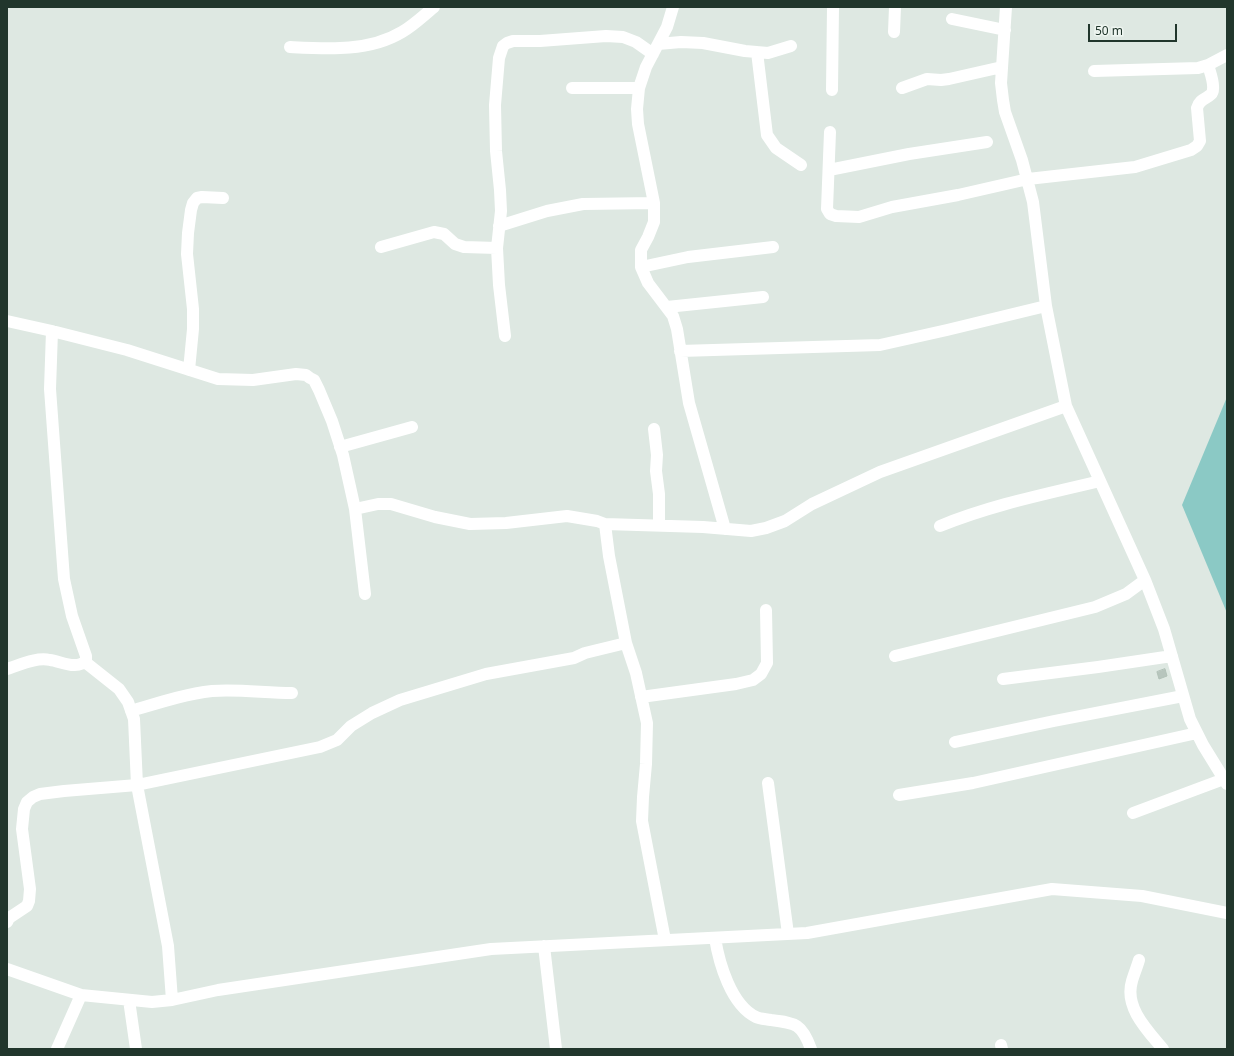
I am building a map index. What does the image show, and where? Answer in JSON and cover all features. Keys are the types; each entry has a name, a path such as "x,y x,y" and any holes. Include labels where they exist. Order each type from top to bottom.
{"street":[{"path":"290,47 344,48 372,45 401,33 434,7"},
{"path":"673,7 667,27 641,79 639,88 637,109 638,124 654,203 654,222 641,250 641,267 648,283 673,316 677,329 689,403 725,529"},
{"path":"832,90 833,7"},
{"path":"894,32 895,7"},
{"path":"1006,7 1001,83 1005,112 1022,160 1033,202 1046,306 1066,406 1145,580 1164,629 1190,719 1203,745 1226,781 1133,813"},
{"path":"952,19 1005,30"},
{"path":"506,336 499,285 497,248 501,204 496,150 496,105 499,58 502,46 513,41 606,36 622,37 655,49 681,42 703,43 768,53 791,46"},
{"path":"758,52 767,136 776,148 801,165"},
{"path":"1094,71 1198,68 1208,65 1227,55"},
{"path":"830,132 828,209 830,214 836,216 859,217 892,207 958,196 1028,180 1135,167 1191,150 1197,146 1200,141 1197,108 1198,103 1202,99 1209,96 1214,88 1208,65"},
{"path":"902,88 927,79 949,79 1002,67"},
{"path":"572,88 639,88"},
{"path":"828,170 909,154 987,142"},
{"path":"189,370 193,329 193,308 188,254 188,234 191,210 193,203 197,198 202,196 223,198"},
{"path":"499,226 547,211 583,204 654,203"},
{"path":"381,247 434,232 444,234 455,244 464,247 497,248"},
{"path":"641,267 688,257 773,247"},
{"path":"667,307 763,297"},
{"path":"680,350 880,345 1046,306"},
{"path":"7,322 52,331 127,350 218,379 253,380 296,374 306,375 314,380 332,421 355,509 365,594"},
{"path":"52,331 50,389 64,579 72,616 86,656 85,662"},
{"path":"355,509 378,504 391,504 435,517 470,524 506,523 567,516 606,524 659,525 751,531 766,528 785,521 812,504 880,472 1066,406"},
{"path":"340,447 412,427"},
{"path":"654,429 657,455 656,471 659,494 659,525"},
{"path":"940,526 988,508 1100,481"},
{"path":"606,524 609,556 626,643 647,723 642,821 665,940"},
{"path":"895,656 1095,607 1126,594 1145,580"},
{"path":"641,697 736,684 753,680 761,674 767,663 766,610"},
{"path":"7,922 9,918 27,906 29,901 30,889 22,829 24,809 27,802 33,797 40,794 137,785 320,747 337,740 351,726 372,713 400,700 486,674 574,658 626,643"},
{"path":"1003,680 1172,656"},
{"path":"7,669 48,659 68,664 80,665 85,662"},
{"path":"85,662 119,689 128,702 134,719 137,785 168,946 172,1000"},
{"path":"131,711 183,697 225,690 292,694"},
{"path":"955,742 1183,696"},
{"path":"899,796 973,783 1197,733"},
{"path":"768,783 788,934"},
{"path":"7,969 81,995 152,1002 172,1000 218,990 491,949 807,933 1052,890 1142,896 1227,913"},
{"path":"715,938 718,956 729,985 740,1005 748,1013 757,1018 785,1022 799,1027 806,1035 811,1049"},
{"path":"544,946 556,1049"},
{"path":"1139,960 1131,982 1131,1000 1134,1010 1148,1032 1162,1049"},
{"path":"57,1049 81,995"},
{"path":"129,1000 136,1049"}],"water":[{"path":"1227,397 1227,613 1182,505"}],"building":[{"path":"1165,669 1167,676 1159,679 1157,672"}]}
